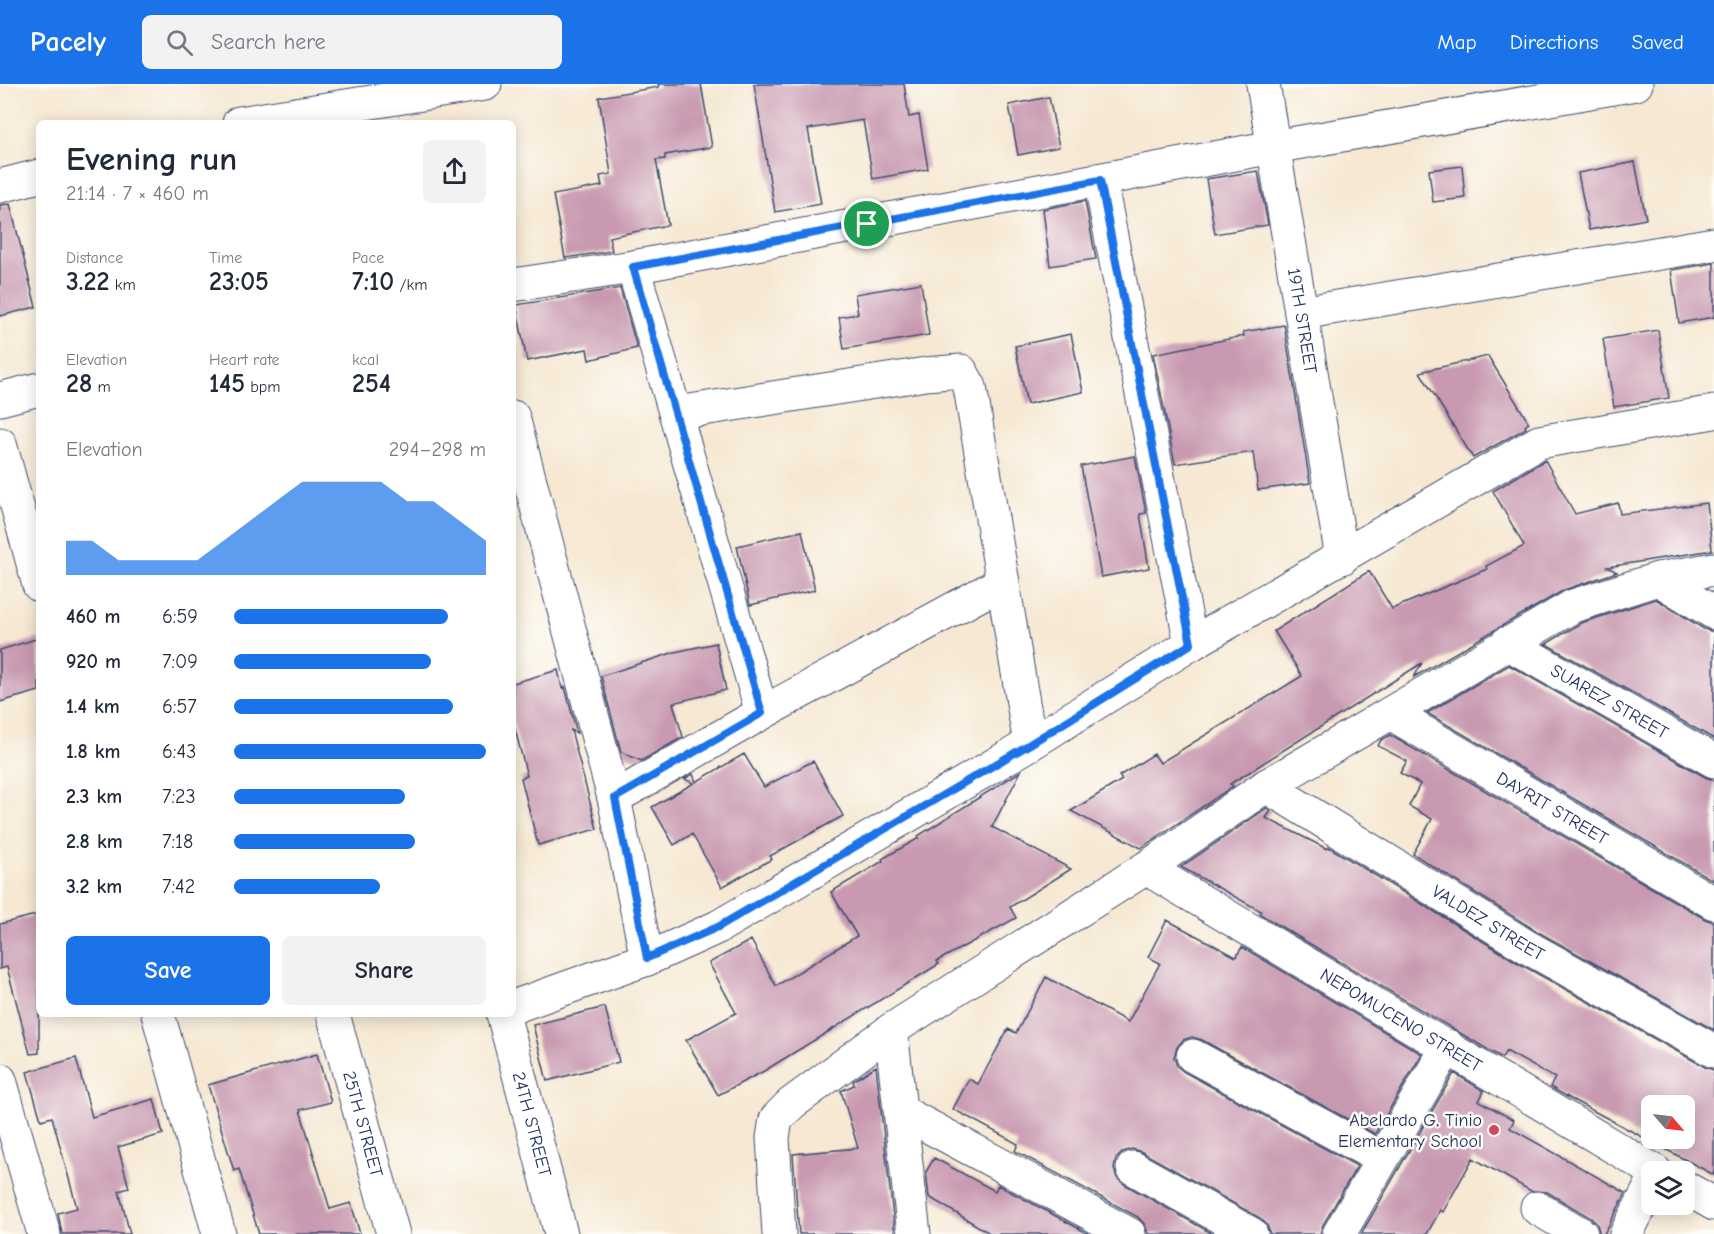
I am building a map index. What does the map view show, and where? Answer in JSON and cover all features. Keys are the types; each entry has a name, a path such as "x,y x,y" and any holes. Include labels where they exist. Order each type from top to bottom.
{"street":[{"path":"258,120 485,84"},
{"name":"19TH STREET","path":"1263,84 1342,558"},
{"path":"516,285 633,267 1273,147 1636,84"},
{"path":"0,186 36,177"},
{"path":"1100,180 1191,644"},
{"path":"1301,313 1714,244"},
{"path":"633,267 762,713"},
{"path":"677,413 926,374 960,371 970,387 1030,744"},
{"path":"0,399 36,390"},
{"path":"516,1006 647,958 718,927 1030,744 1191,644 1539,442 1714,412"},
{"path":"516,428 615,798 647,958"},
{"path":"0,444 36,574"},
{"path":"779,1234 772,1138 776,1119 791,1104 891,1030 1146,868 1266,786 1573,606 1658,579 1714,569"},
{"path":"1658,579 1714,613"},
{"path":"615,798 762,713 1003,582"},
{"name":"SUAREZ STREET","path":"1507,643 1714,761"},
{"name":"DAYRIT STREET","path":"1392,714 1714,903"},
{"name":"VALDEZ STREET","path":"1266,786 1529,948 1714,1051"},
{"name":"NEPOMUCENO STREET","path":"1146,868 1641,1163"},
{"path":"159,1017 219,1234"},
{"name":"25TH STREET","path":"334,1017 393,1234"},
{"name":"24TH STREET","path":"504,1017 561,1234"},
{"path":"891,1030 914,1234"},
{"path":"1339,1234 1448,1046"},
{"path":"1193,1056 1381,1158"},
{"path":"0,1080 44,1234"},
{"path":"902,1113 1129,1234"},
{"path":"1132,1168 1251,1234"},
{"path":"1695,1193 1714,1204"},
{"path":"1626,1234 1641,1205"},
{"path":"1537,1208 1581,1234"}],"building":[{"path":"658,84 701,84 712,147 665,155 665,159 656,160 668,225 609,237 612,251 565,258 553,195 602,186 600,176 611,174 599,97 659,87"},
{"path":"754,84 904,84 909,117 919,115 928,169 873,179 863,120 808,129 821,204 775,212"},
{"path":"1049,97 1059,147 1018,155 1009,105"},
{"path":"1635,162 1646,219 1589,230 1578,173"},
{"path":"1462,166 1465,198 1433,202 1429,170"},
{"path":"1258,171 1268,225 1215,234 1206,179"},
{"path":"1085,201 1096,259 1050,266 1043,209"},
{"path":"10,204 36,307 0,316 0,205"},
{"path":"1714,263 1714,317 1679,323 1671,270"},
{"path":"921,283 929,335 844,349 839,317 858,314 855,294"},
{"path":"620,288 637,348 589,360 587,349 527,361 516,305"},
{"path":"1284,325 1310,483 1258,490 1253,452 1175,464 1153,354 1244,336 1243,332"},
{"path":"1658,330 1669,398 1614,407 1603,339"},
{"path":"1071,334 1083,392 1027,404 1015,346"},
{"path":"1488,356 1529,423 1525,426 1526,428 1473,458 1420,372"},
{"path":"1135,456 1146,513 1140,514 1149,568 1101,577 1081,466"},
{"path":"1545,460 1575,514 1618,503 1620,514 1707,503 1712,550 1607,567 1617,572 1564,590 1414,677 1422,663 1230,784 1233,786 1141,848 1071,811 1122,780 1119,776 1154,754 1160,763 1302,676 1274,631 1369,571 1392,609 1487,569 1486,566 1524,546 1493,491"},
{"path":"802,531 815,590 750,605 737,546"},
{"path":"1656,599 1704,629 1714,632 1714,739 1546,644 1581,623"},
{"path":"36,639 36,692 0,702 0,650"},
{"path":"716,643 726,690 673,703 683,737 641,761 621,752 601,676 675,652"},
{"path":"1509,665 1714,780 1714,881 1427,713"},
{"path":"558,670 577,733 571,730 597,829 538,845 521,778 527,776 516,733 516,682"},
{"path":"1390,735 1705,919 1714,922 1714,1030 1538,932 1413,854 1432,819 1409,806 1420,784 1400,773 1407,761 1378,746 1381,740"},
{"path":"744,754 764,787 813,761 843,816 770,856 772,859 722,887 692,834 674,845 652,807 694,783 684,779 693,774 696,782"},
{"path":"1021,771 992,827 1071,869 1010,907 1016,918 937,961 939,964 764,1071 718,1095 686,1040 736,1013 709,963 751,940 776,986 857,936 831,892"},
{"path":"1267,808 1271,811 1266,818 1327,849 1329,847 1520,964 1714,1070 1714,1175 1695,1165 1695,1161 1688,1161 1665,1149 1695,1149 1695,1095 1641,1095 1641,1136 1550,1087 1555,1078 1506,1051 1502,1058 1260,914 1261,911 1181,867"},
{"path":"36,915 36,1017 39,1017 39,1053 30,1054 7,967 0,969 0,924"},
{"path":"1167,920 1236,957 1242,947 1422,1054 1375,1134 1202,1040 1192,1037 1183,1040 1177,1047 1174,1057 1177,1066 1184,1072 1357,1166 1320,1234 1270,1234 1267,1225 1260,1218 1142,1152 1132,1149 1123,1152 1116,1159 1114,1169 1117,1178 1213,1234 1148,1234 1145,1225 1138,1217 1015,1151 1018,1144 953,1109 969,1079 978,1084 1008,1029 1016,1033 1046,977 1128,1022 1160,963 1148,957"},
{"path":"605,1007 619,1062 547,1081 533,1025"},
{"path":"317,1054 331,1102 300,1110 330,1209 351,1203 360,1234 259,1234 239,1169 234,1171 208,1085"},
{"path":"76,1058 92,1117 154,1099 163,1134 118,1147 129,1188 119,1191 130,1234 62,1234 58,1213 77,1208 52,1117 41,1120 27,1072"},
{"path":"876,1066 895,1234 799,1234 793,1154 858,1148 841,1091 854,1085 853,1081"},
{"path":"1454,1073 1484,1091 1479,1101 1514,1120 1510,1128 1626,1193 1604,1234 1600,1234 1597,1224 1591,1218 1547,1192 1531,1191 1473,1158 1443,1212 1440,1210 1427,1234 1361,1234"},
{"path":"934,1158 995,1191 998,1185 1089,1234 991,1234 929,1197 926,1172"}],"place":[{"name":"Abelardo G. Tinio Elementary School","path":"1494,1130"}],"route":[{"path":"1100,180 1191,644 1030,744 718,927 647,958 615,798 762,713 633,267 867,224 1100,180"}]}
